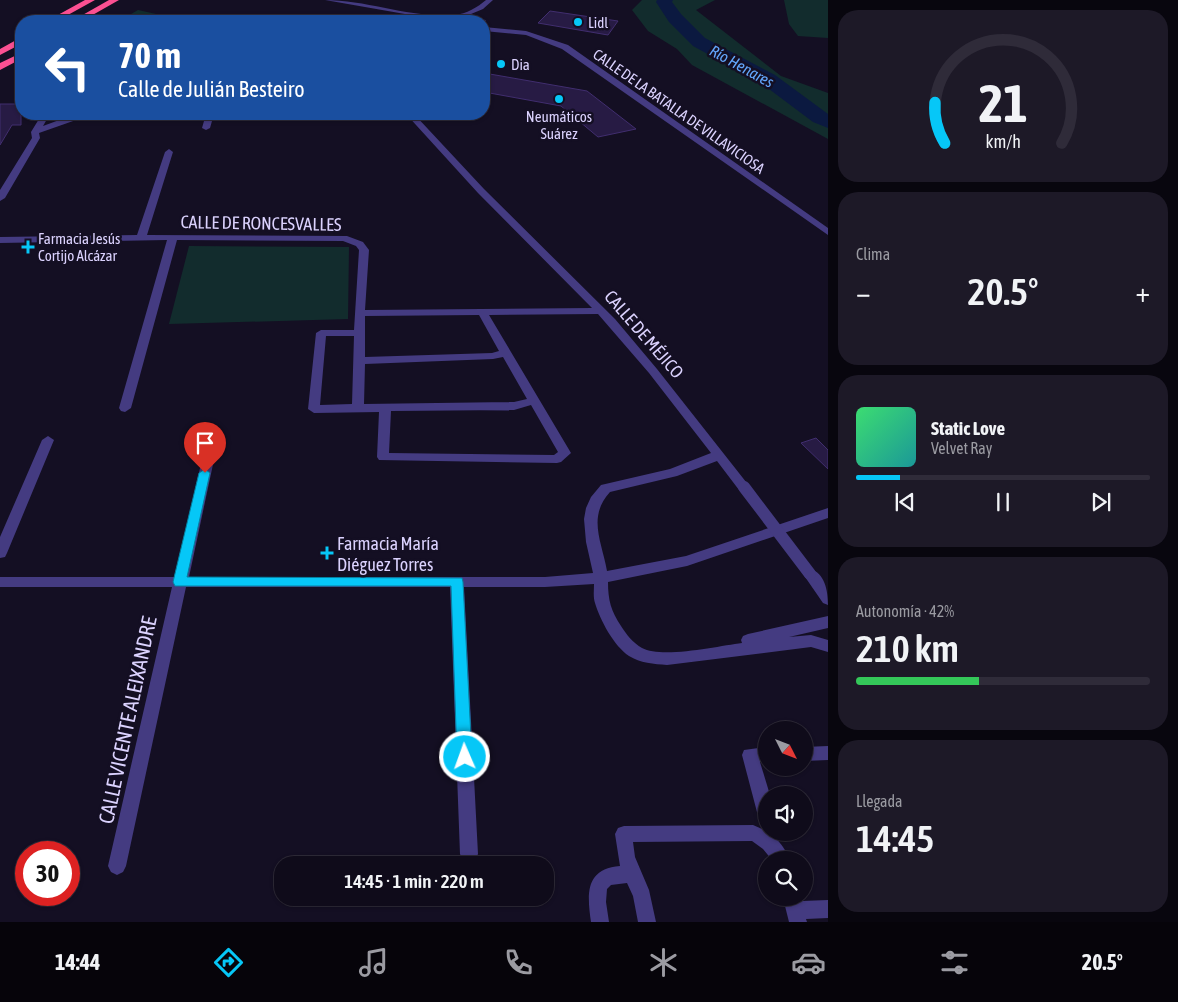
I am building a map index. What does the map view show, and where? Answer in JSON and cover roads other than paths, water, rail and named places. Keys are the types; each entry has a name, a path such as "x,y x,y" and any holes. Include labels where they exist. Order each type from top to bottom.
{"highway":[{"path":"62,15 91,0"},
{"path":"71,15 99,0"},
{"path":"87,15 116,0"},
{"path":"93,15 116,0"},
{"path":"0,45 15,39"},
{"path":"0,52 15,45"},
{"path":"0,61 15,53"},
{"path":"0,68 15,59"}],"street":[{"path":"328,0 422,15"},
{"path":"460,15 480,8 490,0"},
{"path":"480,8 482,15"},
{"name":"CALLE DE LA BATALLA DE VILLAVICIOSA","path":"490,23 537,36 565,48 828,232"},
{"name":"CALLE DE LA BATALLA DE VILLAVICIOSA","path":"490,29 506,29"},
{"path":"0,198 36,138 35,132 42,120"},
{"path":"35,132 68,120"},
{"path":"206,128 208,120"},
{"name":"CALLE DE MÉJICO","path":"416,120 481,191 601,311 653,371 720,455 828,599"},
{"path":"141,238 169,152"},
{"path":"125,408 173,238"},
{"name":"CALLE DE RONCESVALLES","path":"0,240 344,238 360,244 364,250 359,333 358,408"},
{"path":"360,313 601,311"},
{"path":"385,408 383,458 557,459 565,453 482,312"},
{"path":"359,333 321,333 314,409 514,406 534,401"},
{"path":"358,361 493,356 506,352"},
{"path":"0,552 48,440"},
{"name":"CALLE VICENTE ALEIXANDRE","path":"117,866 209,455"},
{"path":"720,455 673,473 606,488 599,494 592,506 589,524 601,578 602,603 621,638 632,650 647,657 667,659 785,643 811,641 828,646"},
{"path":"0,582 545,582 601,578 687,561 828,513"},
{"path":"457,582 469,854"},
{"path":"690,657 733,644 828,622"},
{"path":"813,754 828,753"},
{"path":"758,754 750,755 759,786"},
{"path":"646,922 641,892 631,873 626,857 624,834 752,833 767,840 775,851"},
{"path":"600,922 597,892 602,882 609,876 631,873"},
{"path":"795,910 828,909"}],"waterway":[{"name":"Río Henares","path":"665,0 664,2 675,18 699,42 768,79 828,122"}],"place":[{"name":"Lidl","path":"578,22"},
{"name":"Dia","path":"501,64"},
{"name":"Neumáticos Suárez","path":"559,99"},
{"name":"Farmacia Jesús Cortijo Alcázar","path":"28,247"},
{"name":"Farmacia María Diéguez Torres","path":"327,553"}]}
